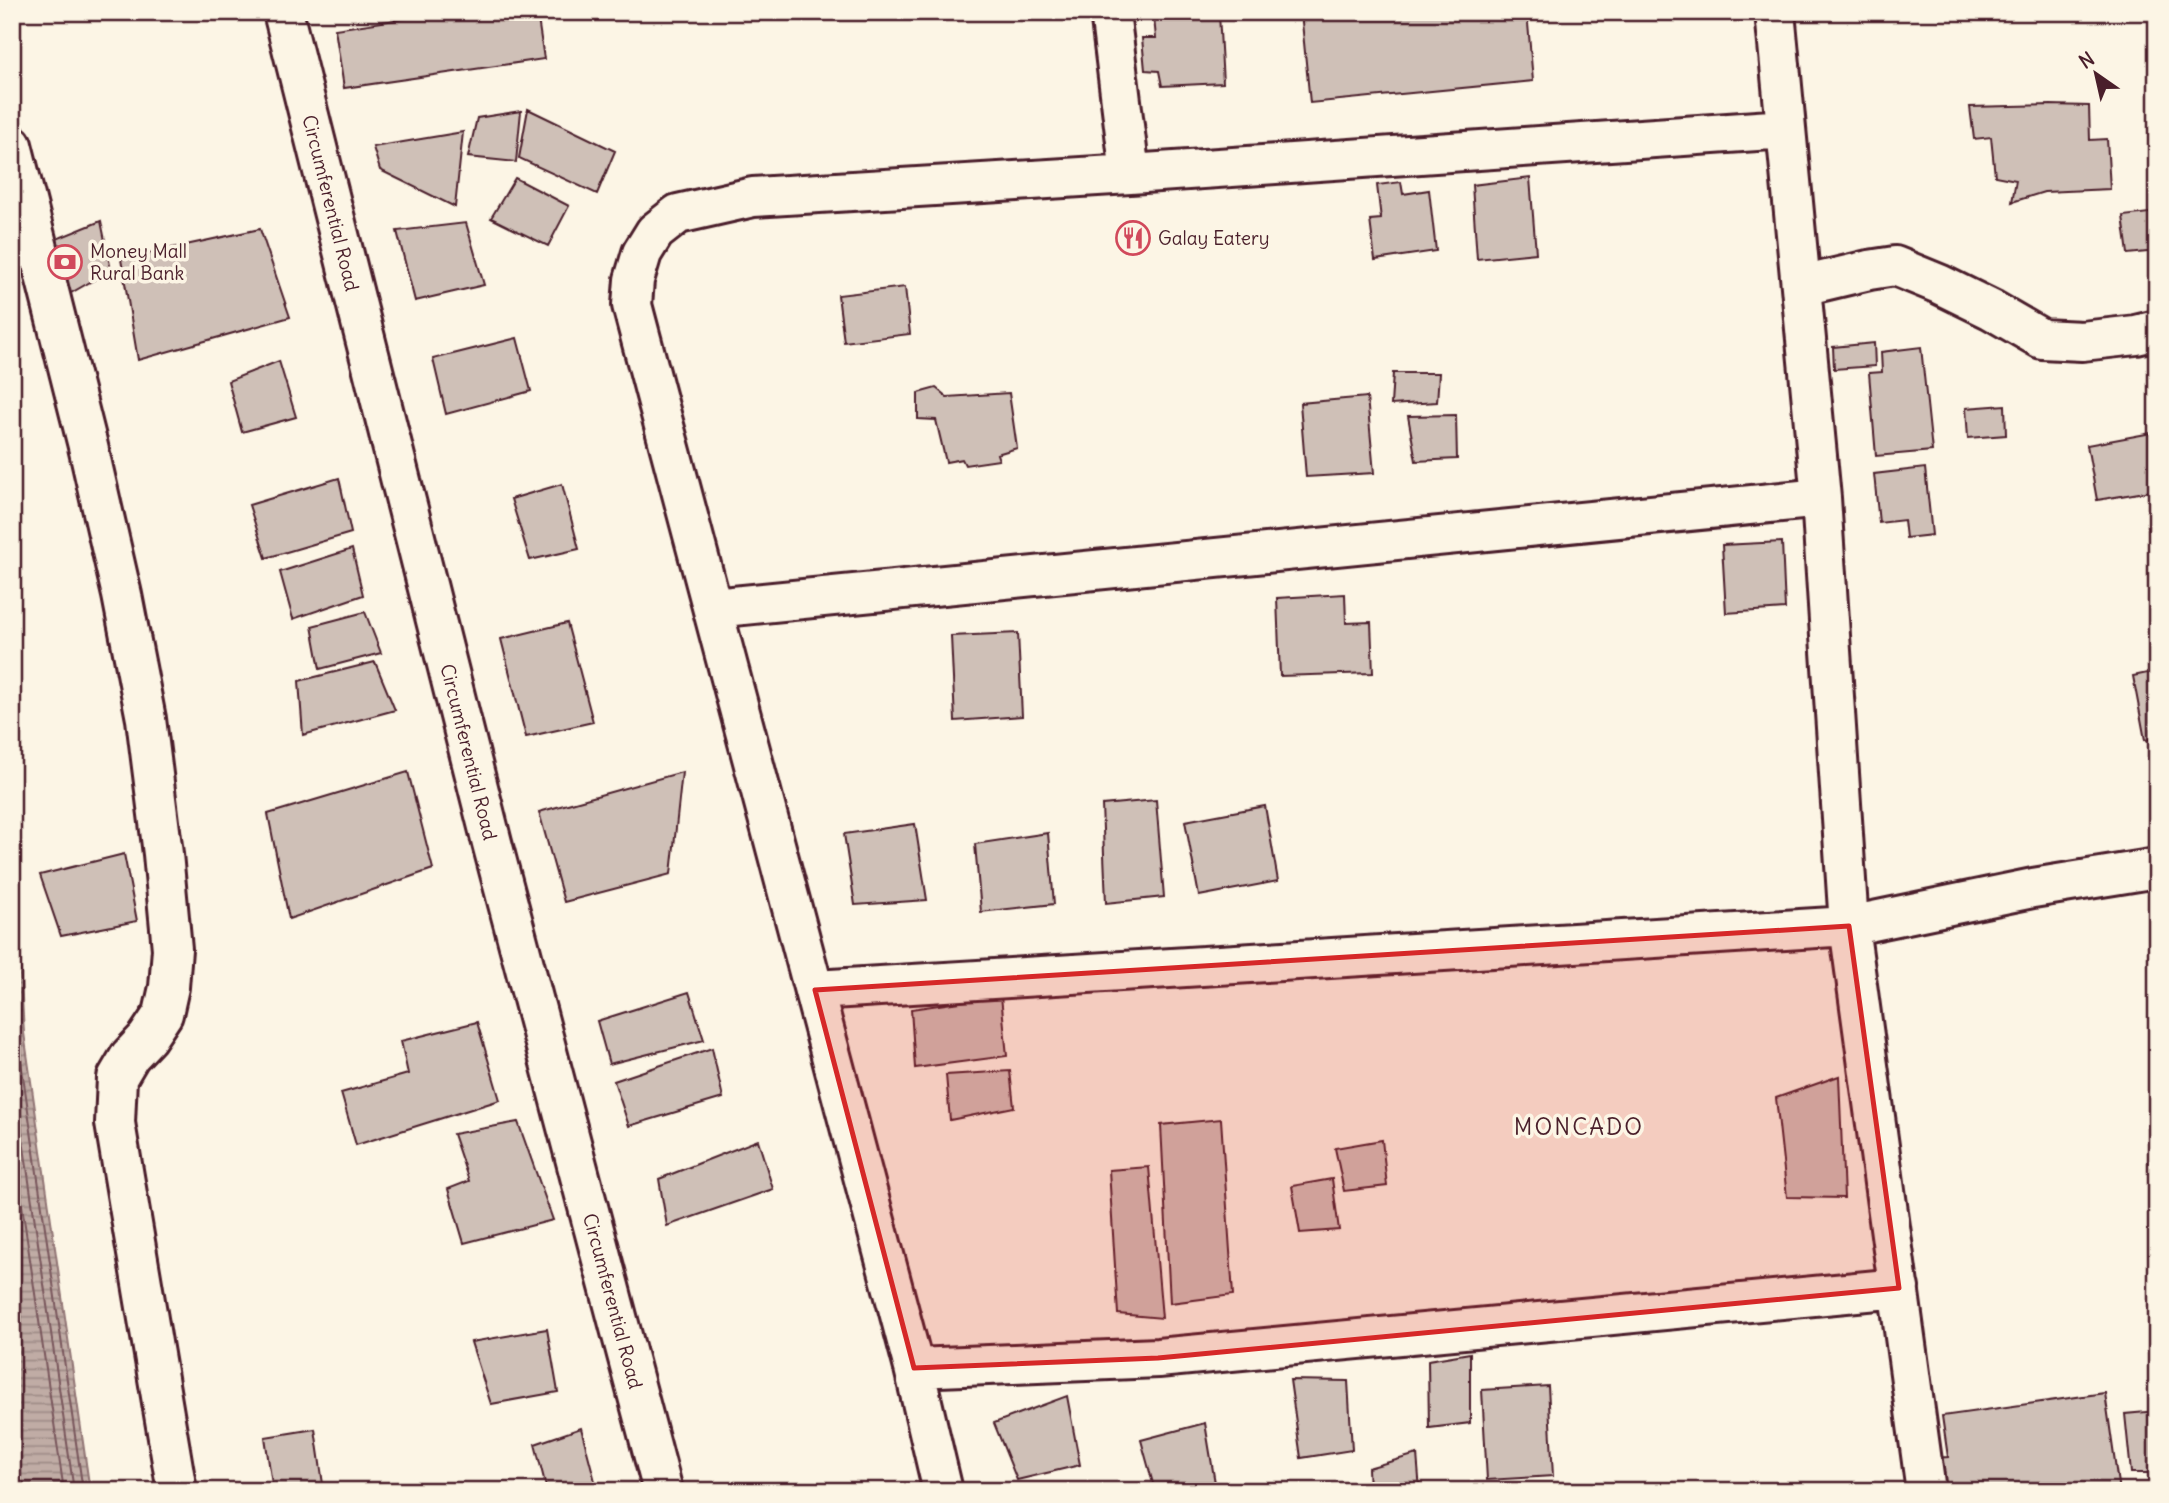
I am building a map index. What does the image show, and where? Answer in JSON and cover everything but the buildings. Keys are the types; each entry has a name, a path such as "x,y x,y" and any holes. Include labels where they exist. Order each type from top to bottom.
{"street":[{"name":"Circumferential Road","path":"283,12 489,830 663,1491"},
{"path":"1110,12 1130,174"},
{"path":"1775,12 1821,498 1849,926 1926,1491"},
{"path":"943,1491 914,1367 632,305 642,253 655,232 678,214 753,197 1786,129"},
{"path":"12,145 87,442 122,595 145,719 163,855 172,949 169,987 163,1014 147,1038 130,1056 117,1078 115,1123 177,1491"},
{"path":"1801,286 1895,266 1992,310 2042,339 2082,341 2157,330"},
{"path":"713,608 1821,498"},
{"path":"815,990 1849,926 2033,888 2157,868"},
{"path":"914,1367 1158,1358 1899,1288"}],"highlighted area":[{"path":"1849,926 1899,1288 1158,1358 914,1368 815,990"}],"water":[{"path":"12,825 24,1033 90,1491 12,1491"}],"place":[{"name":"Galay Eatery","path":"1133,238"},
{"name":"Money Mall Rural Bank","path":"65,262"}],"district":[{"name":"MONCADO","path":"1579,1127"}]}
